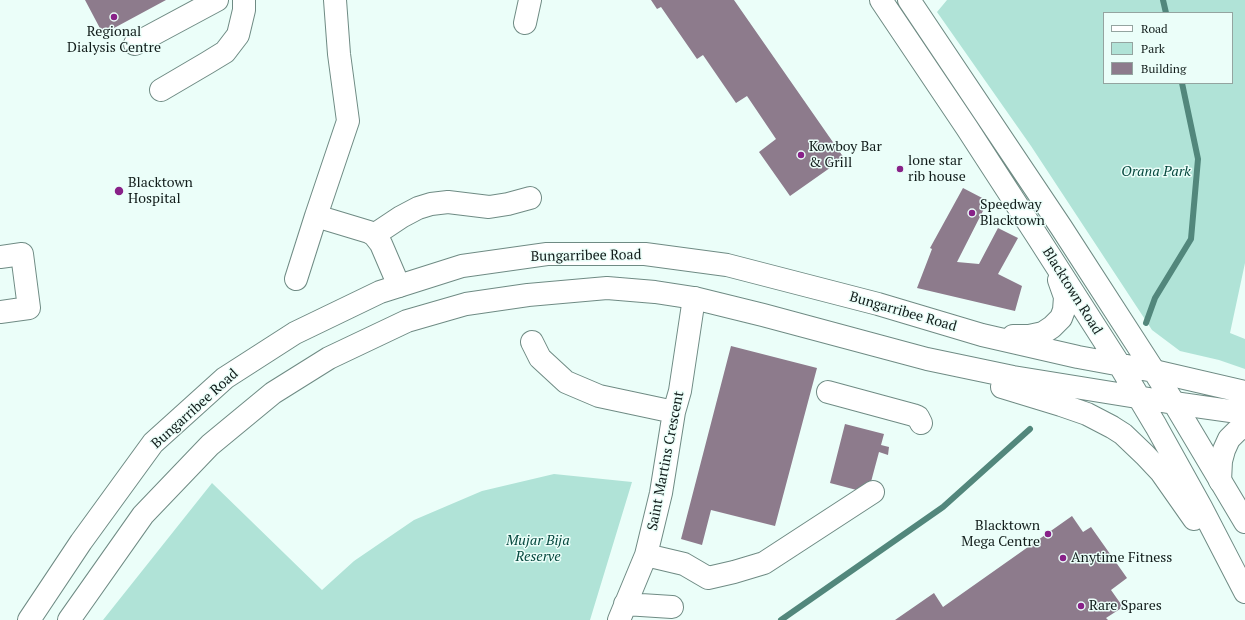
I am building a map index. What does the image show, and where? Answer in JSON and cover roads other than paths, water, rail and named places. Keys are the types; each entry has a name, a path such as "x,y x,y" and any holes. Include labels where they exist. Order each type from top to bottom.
{"main road":[{"path":"135,44 216,0"},
{"path":"160,90 207,64 225,52 238,35 244,10 244,0"},
{"path":"296,279 348,122 339,54 335,0"},
{"path":"525,23 530,0"},
{"name":"Blacktown Road","path":"881,0 967,128 1118,364 1156,426 1202,507 1245,592"},
{"name":"Blacktown Road","path":"910,0 1154,371 1245,522"},
{"path":"374,236 401,217 418,208 431,204 448,202 489,207 530,198"},
{"path":"316,216 369,232 374,236 381,244 399,286"},
{"path":"982,335 1029,336 1043,333 1061,318 1064,310 1065,298 1054,266 1039,239"},
{"path":"0,257 22,254 29,308 0,312"},
{"name":"Bungarribee Road","path":"29,620 81,542 154,443 225,378 294,333 380,292 462,266 547,254 645,254 726,265 878,304 982,335 1078,357 1154,371 1245,392"},
{"path":"69,620 143,515 210,445 273,393 328,358 407,321 466,304 528,294 607,288 655,292 694,298 927,359 1013,377 1138,398 1245,413"},
{"name":"Saint Martins Crescent","path":"622,612 646,555 661,492 674,412 680,391 694,298"},
{"path":"532,342 540,358 566,382 599,396 674,412"},
{"path":"927,359 975,379 1081,412 1112,426 1145,454 1161,472 1198,523 1232,565"},
{"path":"828,392 913,415 918,418 921,423"},
{"path":"1220,481 1221,461 1229,439 1245,426"},
{"path":"646,555 684,564 708,578 764,564 873,492"},
{"path":"622,612 672,607"}],"waterway":[{"path":"1163,0 1166,12"},
{"path":"1146,323 1155,298 1191,239 1198,159 1182,84"},
{"path":"781,620 943,507 1030,429"}],"place":[{"name":"Regional Dialysis Centre","path":"114,17"},
{"name":"Kowboy Bar & Grill","path":"801,155"},
{"name":"lone star rib house","path":"900,169"},
{"name":"Blacktown Hospital","path":"119,191"},
{"name":"Speedway Blacktown","path":"972,213"},
{"name":"Blacktown Mega Centre","path":"1048,534"},
{"name":"Anytime Fitness","path":"1063,558"},
{"name":"Rare Spares","path":"1081,606"}],"park label":[{"name":"Orana Park","path":"1156,172"},
{"name":"Mujar Bija Reserve","path":"538,550"}]}
